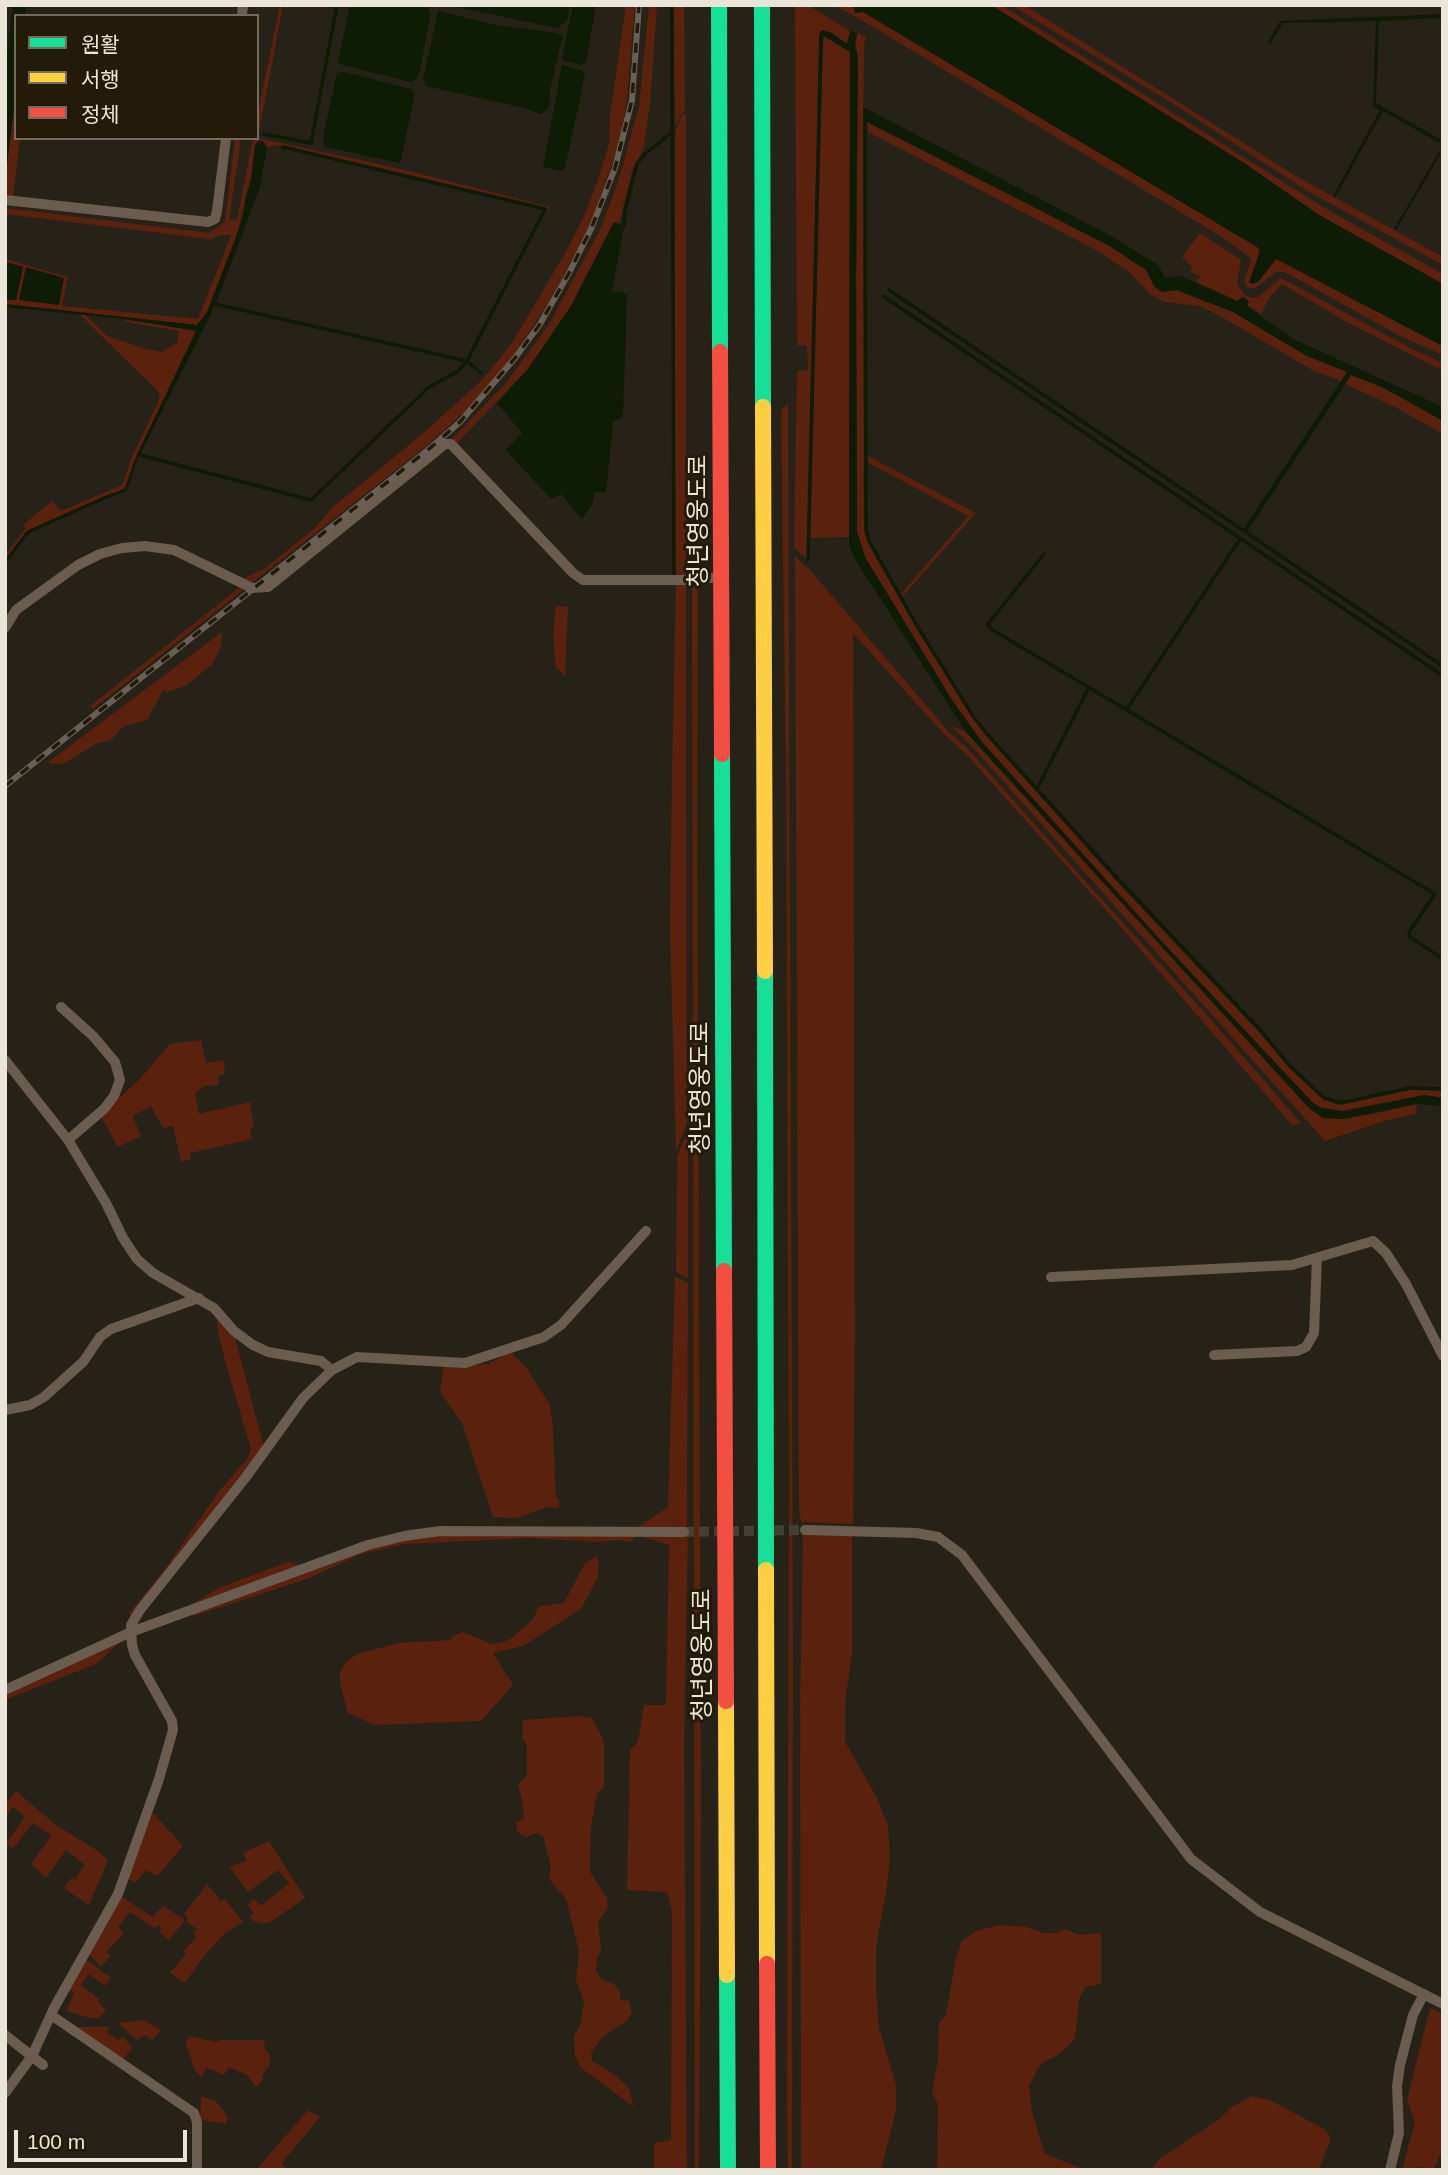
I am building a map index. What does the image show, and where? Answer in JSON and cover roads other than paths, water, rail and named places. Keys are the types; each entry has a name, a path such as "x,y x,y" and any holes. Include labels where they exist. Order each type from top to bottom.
{"highway":[{"name":"청년영웅도로","path":"719,5 728,2170"},
{"path":"762,5 768,2170"}],"street":[{"path":"5,201 208,222 215,219 217,211 226,140"},
{"path":"5,628 16,610 78,565 100,554 122,548 145,546 174,550 252,588 268,587 444,444 452,444 573,573 583,580 688,580 722,577"},
{"path":"61,1007 93,1036 115,1062 120,1080 114,1096 104,1109 68,1140"},
{"path":"5,1060 68,1140 137,1259 153,1273 214,1308 234,1331 253,1345 268,1352 321,1361 331,1370"},
{"path":"5,2093 32,2056 51,2015 118,1894 155,1794 173,1730 168,1709 135,1655 131,1625 140,1610 246,1477 303,1398 331,1370 357,1357 465,1363 544,1337 561,1325 646,1231"},
{"path":"1051,1278 1292,1265 1373,1241 1386,1252 1406,1284 1443,1356"},
{"path":"1214,1355 1297,1350 1306,1347 1314,1332 1317,1258"},
{"path":"5,1410 30,1405 44,1397 83,1362 100,1337 111,1329 199,1298"},
{"path":"805,1530 938,1536 962,1555 1191,1859 1260,1912 1443,2004"},
{"path":"5,1690 131,1632 368,1545 404,1536 440,1531 684,1532"},
{"path":"1390,2170 1399,2133 1397,2086 1400,2064 1413,2015 1424,1994"},
{"path":"51,2015 194,2113 197,2122 197,2170"},
{"path":"5,2035 43,2065"}],"waterway":[{"path":"264,134 311,143 337,5"},
{"path":"672,5 674,575"},
{"path":"808,560 821,45"},
{"path":"865,121 866,530 869,541 917,626 986,733 1262,1032 1289,1065 1324,1098 1341,1103 1409,1088 1443,1089"},
{"path":"624,226 637,164 674,131"},
{"path":"140,455 311,500 428,388 458,371 467,361 545,209 283,147"},
{"path":"889,290 1443,666"},
{"path":"883,296 1443,676"},
{"path":"215,304 467,361 481,373"},
{"path":"5,562 28,532 111,495"},
{"path":"1127,709 1240,539"},
{"path":"1044,554 991,620 988,625 991,629 1435,894 1409,932 1410,937 1443,959"},
{"path":"1037,789 1089,687"}],"tunnel":[{"path":"684,1532 805,1530"}],"railway":[{"path":"5,786 429,449 460,422 515,358 540,324 569,273 591,229 615,168 632,100 639,5"}]}
